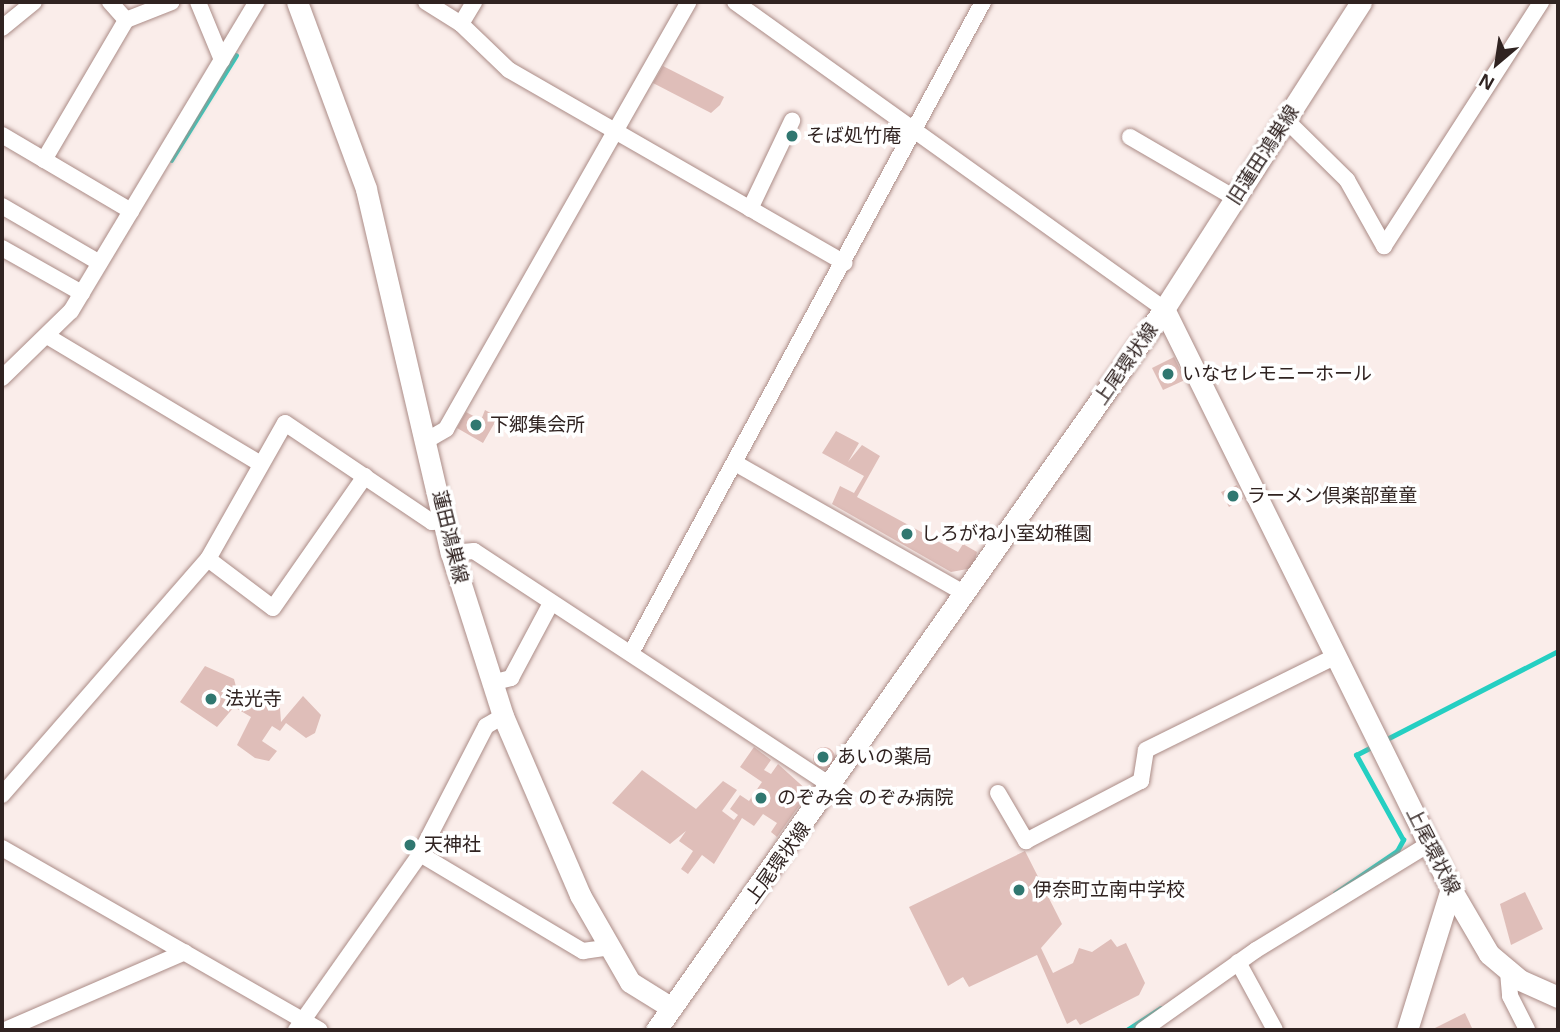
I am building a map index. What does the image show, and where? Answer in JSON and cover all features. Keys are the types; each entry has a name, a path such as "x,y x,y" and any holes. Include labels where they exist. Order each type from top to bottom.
{"main road":[{"name":"蓮田鴻巣線","path":"297,2 366,189 429,439 451,553 503,716 548,827 629,982 671,1008"},
{"name":"旧蓮田鴻巣線","path":"1164,309 1361,2"},
{"name":"上尾環状線","path":"671,1008 833,787 1164,309 1451,889 1489,954 1508,972 1558,997"},
{"path":"1407,1030 1451,889"},
{"path":"656,1030 671,1008"}],"street":[{"path":"3,22 34,2"},
{"path":"110,2 126,20"},
{"path":"44,160 126,20 172,2"},
{"path":"198,2 222,60"},
{"path":"2,378 8,361 47,336 82,293 257,2"},
{"path":"426,2 461,24 509,69 845,263"},
{"path":"461,24 474,2"},
{"path":"429,439 446,429 689,2"},
{"path":"735,2 759,9 915,131 1164,309"},
{"path":"631,653 845,263 983,2"},
{"path":"1285,119 1347,180 1384,246 1541,2"},
{"path":"750,209 792,121"},
{"path":"2,135 131,211"},
{"path":"1130,137 1235,198"},
{"path":"2,206 100,263"},
{"path":"2,248 82,293"},
{"path":"47,336 259,463"},
{"path":"2,795 208,559 259,463 285,423 432,522 443,521"},
{"path":"734,463 966,594"},
{"path":"208,559 273,608 365,476"},
{"path":"451,553 474,551 833,787"},
{"path":"491,683 511,678 551,603"},
{"path":"998,793 1026,841 1141,781 1146,750 1336,656"},
{"path":"299,1025 420,854 486,726 503,716"},
{"path":"1143,1030 1238,962 1429,844"},
{"path":"2,848 185,952 299,1025 320,1030"},
{"path":"420,854 583,951 611,947"},
{"path":"5,1030 185,952"},
{"path":"1238,962 1275,1030"},
{"path":"1508,972 1510,996 1527,1030"}],"building":[{"path":"663,66 724,97 720,105 711,113 653,83"},
{"path":"1174,357 1185,380 1163,390 1152,368"},
{"path":"485,410 498,417 483,443 457,428 466,412 481,420"},
{"path":"836,431 859,443 848,462 862,445 880,456 857,497 958,552 963,544 977,552 973,568 951,572 832,504 840,486 854,493 864,476 822,453"},
{"path":"1237,485 1243,499 1229,507 1221,492"},
{"path":"205,666 234,679 240,702 250,694 259,708 269,700 280,708 281,722 303,696 321,715 315,733 306,738 286,723 280,731 272,726 262,741 277,751 269,761 255,758 237,745 251,717 234,707 217,727 180,702"},
{"path":"754,747 771,760 764,770 771,774 778,764 809,792 777,837 771,832 777,823 763,814 754,826 742,818 714,864 702,855 688,874 681,869 693,851 679,841 686,831 670,844 612,803 642,770 696,809 723,781 737,790 722,811 734,820 738,815 730,809 740,795 749,801 762,782 740,767"},
{"path":"824,747 832,750 835,758 832,766 824,769 816,766 813,758 816,750"},
{"path":"1025,851 1062,924 1041,948 1053,973 1073,963 1079,948 1092,952 1111,939 1117,947 1126,943 1145,983 1139,995 1080,1025 1076,1019 1067,1024 1037,955 969,987 963,977 948,986 909,907"},
{"path":"1525,892 1543,929 1511,945 1500,904"},
{"path":"1465,1013 1472,1028 1431,1030"}],"waterway":[{"path":"171,160 236,55"},
{"path":"1383,741 1558,651"},
{"path":"1335,893 1397,851 1403,840 1356,755 1372,747"},
{"path":"1127,1030 1161,1008"}],"place":[{"name":"そば処竹庵","path":"792,136"},
{"name":"いなセレモニーホール","path":"1168,374"},
{"name":"下郷集会所","path":"476,425"},
{"name":"ラーメン倶楽部童童","path":"1233,496"},
{"name":"しろがね小室幼稚園","path":"907,534"},
{"name":"法光寺","path":"211,699"},
{"name":"あいの薬局","path":"823,757"},
{"name":"のぞみ会 のぞみ病院","path":"761,798"},
{"name":"天神社","path":"410,845"},
{"name":"伊奈町立南中学校","path":"1019,890"}]}
